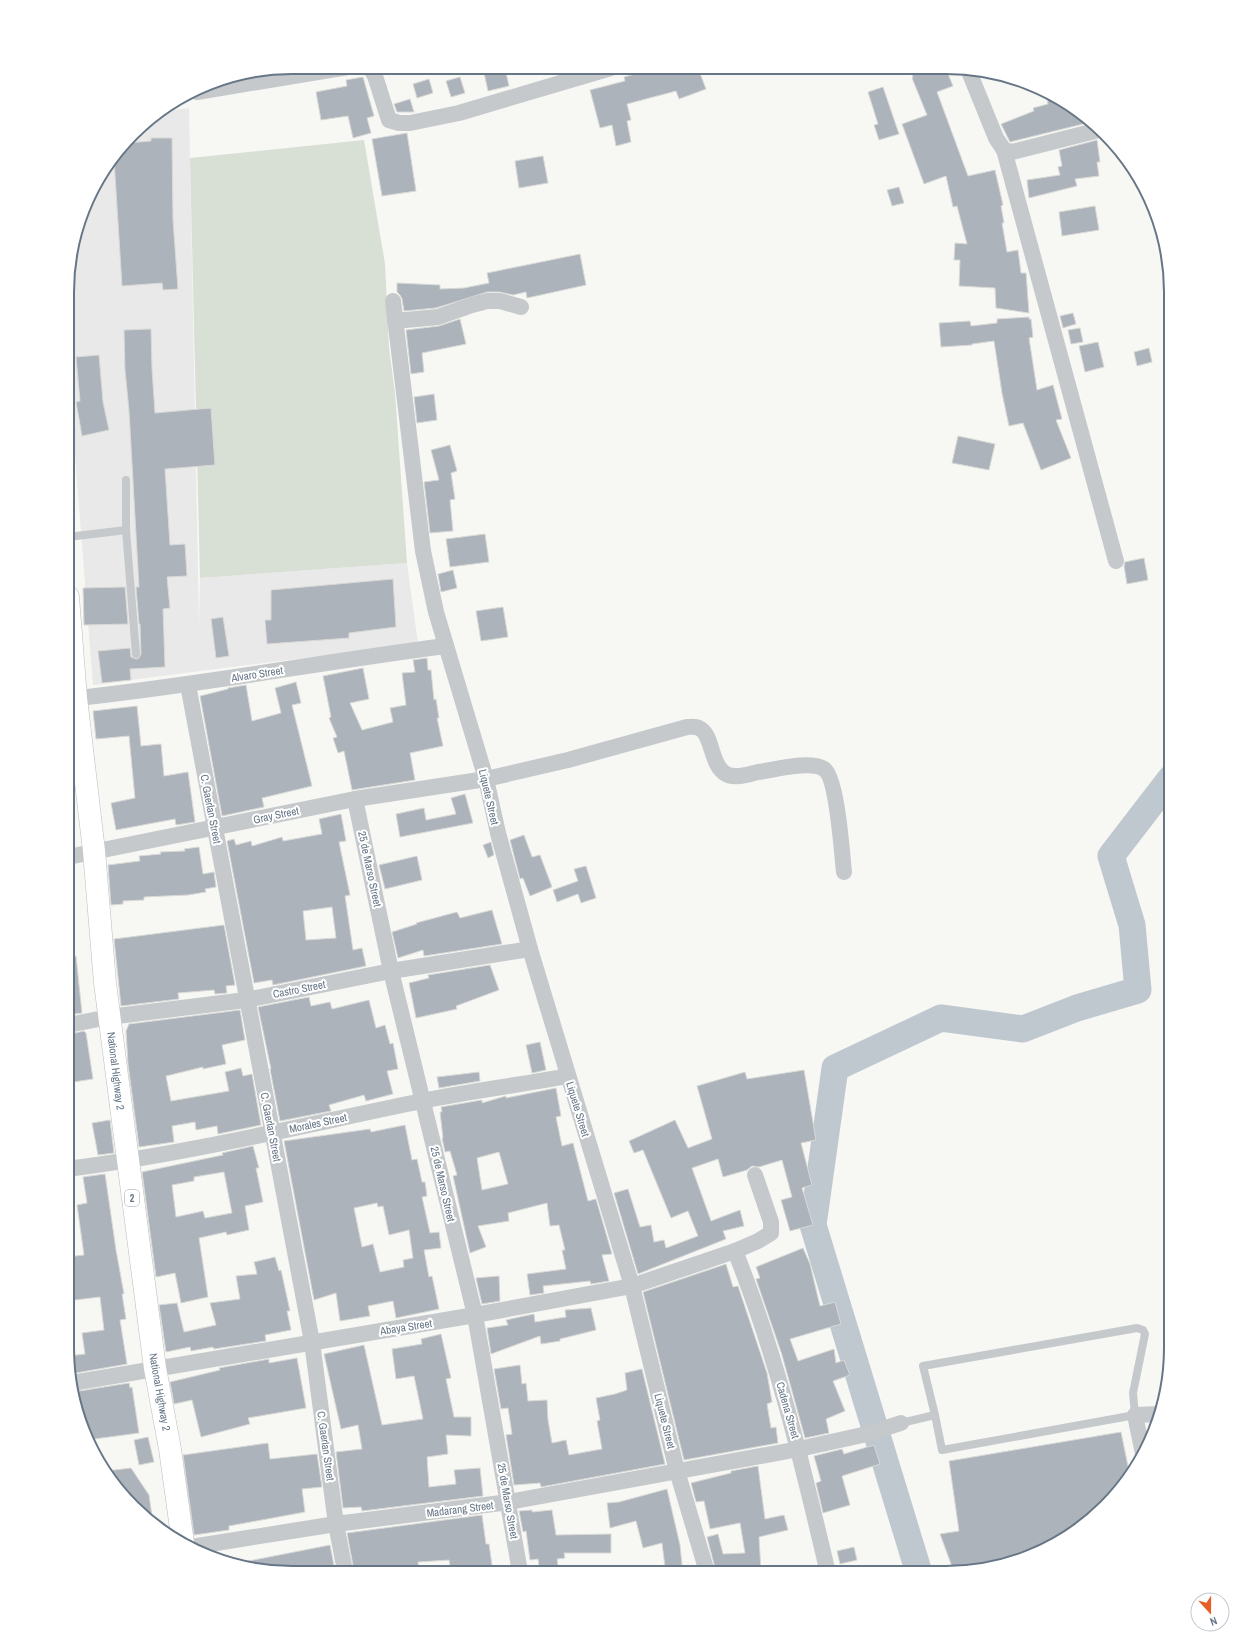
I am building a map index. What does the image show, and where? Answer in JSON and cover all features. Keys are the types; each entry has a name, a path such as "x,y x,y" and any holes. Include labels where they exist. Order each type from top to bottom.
{"main road":[{"name":"National Highway 2","path":"74,712 94,851 105,983 127,1161 155,1368 170,1449 182,1536"}],"street":[{"path":"214,89 306,74"},
{"path":"374,74 389,120 399,123 459,113 592,74"},
{"path":"971,76 996,138 1004,150 1116,561"},
{"path":"1004,150 1012,152 1093,131"},
{"name":"Liquete Street","path":"393,301 423,550 430,585 446,646 486,779 498,833 530,949 632,1286 677,1471 705,1566"},
{"path":"395,321 438,317 487,301 500,301 521,307"},
{"name":"Alvaro Street","path":"74,698 188,685 376,655 446,646"},
{"name":"C. Gaerlan Street","path":"188,685 246,1000 312,1342 336,1524 344,1566"},
{"name":"Gray Street","path":"74,856 355,799 486,779 568,760 695,726 700,728 705,734 716,764 720,770 730,776 790,767 813,766 824,768 832,781 835,796 844,872"},
{"name":"25 de Marso Street","path":"355,799 391,971 424,1101 457,1245 475,1315 519,1566"},
{"name":"Castro Street","path":"74,1024 109,1017 246,1000 391,971 530,949"},
{"name":"Morales Street","path":"74,1168 127,1161 272,1133 424,1101 568,1076"},
{"name":"Abaya Street","path":"77,1382 475,1315 632,1286 735,1251 758,1241 770,1233 770,1222 755,1175"},
{"name":"Cadena Street","path":"735,1251 755,1302 799,1449 826,1566"},
{"path":"1141,1445 1135,1415 1153,1414"},
{"name":"Madarang Street","path":"200,1546 336,1524 509,1502 799,1449 867,1434 901,1423"}],"lane":[{"path":"126,480 126,530 136,654"},
{"path":"74,536 126,530"},
{"path":"1136,1328 1143,1330 1145,1334 1134,1393 1135,1415 942,1450 923,1366 1136,1328"},
{"path":"901,1423 935,1415"}],"shaded area":[{"path":"189,108 199,627 200,578 407,563 418,644 93,685 74,443 74,278 78,249 81,236 96,196 119,159 148,128 172,110"},
{"path":"364,140 385,264 389,348 395,393 407,563 200,578 190,158"}],"building":[{"path":"484,74 506,74 509,86 488,91"},
{"path":"635,74 700,74 706,89 679,99 676,91 627,104 631,120 627,121 631,142 616,146 612,125 600,128 590,90 625,81 624,77"},
{"path":"912,74 948,74 953,86 937,92 968,176 995,170 1003,205 1001,206 1004,223 1002,223 1007,252 1018,250 1021,273 1026,273 1029,313 996,308 995,288 959,286 960,260 954,260 955,243 967,244 957,206 953,207 946,176 924,184 902,124 927,115 912,78"},
{"path":"363,77 374,116 367,118 371,133 353,138 348,116 321,120 316,92 347,86 346,80"},
{"path":"460,77 465,93 451,97 446,81"},
{"path":"429,79 433,93 417,98 413,84"},
{"path":"883,87 899,134 879,140 874,125 878,124 868,92"},
{"path":"410,99 414,112 397,112 394,104"},
{"path":"1047,99 1085,124 1010,142 1001,124 1034,111 1033,108 1048,104"},
{"path":"407,133 416,191 382,196 372,139"},
{"path":"151,138 172,138 173,220 178,289 163,290 162,283 122,286 114,166 134,142 151,141"},
{"path":"1097,140 1100,162 1097,162 1099,176 1075,179 1077,186 1029,198 1027,180 1060,175 1058,167 1062,166 1059,150"},
{"path":"543,156 548,183 519,188 515,161"},
{"path":"899,187 904,203 892,206 887,190"},
{"path":"1095,206 1099,230 1062,236 1059,212"},
{"path":"580,254 586,285 527,298 526,292 513,295 500,292 487,292 436,308 404,311 402,299 397,292 397,283 440,285 440,289 464,288 489,283 487,273"},
{"path":"1073,313 1076,324 1063,328 1060,316"},
{"path":"1029,317 1029,319 1031,319 1033,337 1029,338 1037,390 1053,385 1062,419 1056,420 1071,458 1041,470 1023,423 1009,426 994,341 972,345 941,347 939,323 970,321 971,326 997,323 997,319"},
{"path":"460,319 466,344 422,353 424,372 411,374 406,330 439,326"},
{"path":"1080,328 1083,342 1071,344 1068,330"},
{"path":"151,329 155,413 211,408 215,465 165,469 170,545 185,544 187,576 167,577 170,608 163,609 165,667 130,669 131,680 102,683 98,651 130,648 131,657 136,659 139,658 141,654 140,624 136,587 139,587 129,411 125,370 124,330"},
{"path":"1098,342 1104,367 1085,372 1079,346"},
{"path":"1149,348 1152,362 1137,366 1134,352"},
{"path":"99,355 103,402 109,430 82,436 76,402 80,401 76,357"},
{"path":"434,394 437,420 417,423 414,397"},
{"path":"958,436 995,444 989,470 952,463"},
{"path":"450,445 457,471 451,473 455,499 450,500 453,531 430,533 424,482 439,480 431,450"},
{"path":"485,534 489,562 450,567 446,539"},
{"path":"1144,558 1148,580 1127,584 1124,566 1125,562"},
{"path":"453,570 457,588 441,592 438,574"},
{"path":"393,579 396,627 349,633 349,638 267,644 265,620 271,620 271,590"},
{"path":"125,587 128,624 84,625 83,588"},
{"path":"503,607 508,637 481,641 476,611"},
{"path":"223,617 229,656 216,658 211,619"},
{"path":"427,658 428,670 431,670 434,700 436,699 439,718 437,718 443,746 410,753 415,780 352,790 344,751 338,753 333,738 337,737 329,718 331,717 323,676 363,668 369,699 350,703 362,730 393,722 390,708 406,705 402,673 415,672 413,660"},
{"path":"296,682 301,703 292,705 312,786 262,798 264,807 222,816 200,696 228,688 246,685 252,721 281,713 275,688"},
{"path":"137,706 141,746 161,744 164,776 188,772 195,822 176,825 175,819 116,830 111,803 135,798 129,736 96,739 93,711"},
{"path":"465,794 473,823 400,837 396,814 424,808 426,820 456,814 451,798"},
{"path":"341,814 346,841 339,842 350,895 345,896 353,950 362,948 366,966 273,985 272,980 254,983 227,841 234,839 236,845 251,841 252,846 282,837 283,841 322,834 319,819","holes":["332,907 336,938 306,940 303,911"]},
{"path":"524,835 532,857 540,855 552,887 530,896 523,878 520,879 510,840"},
{"path":"491,842 494,855 488,858 483,845"},
{"path":"199,847 203,874 214,872 216,887 205,889 206,892 188,895 144,897 144,900 123,901 123,904 111,905 108,865 140,861 139,856 161,854 160,852 185,851 184,849"},
{"path":"417,856 422,880 385,889 379,865"},
{"path":"586,866 596,898 581,903 578,894 557,902 553,890 578,881 574,869"},
{"path":"492,910 502,944 424,956 423,950 398,958 392,932 417,924 416,923 457,912 460,918"},
{"path":"224,925 235,985 226,986 227,993 215,994 214,990 178,993 179,999 121,1006 114,939"},
{"path":"74,956 76,956 82,1013 74,1014"},
{"path":"490,965 499,990 456,1006 457,1009 416,1018 409,983 429,978 428,975"},
{"path":"309,997 311,1006 330,1002 332,1009 369,1000 376,1028 385,1025 390,1044 393,1043 398,1069 387,1071 393,1094 366,1101 364,1095 329,1105 331,1111 280,1121 258,1007"},
{"path":"240,1010 245,1040 222,1045 226,1064 203,1069 203,1067 166,1076 171,1101 229,1091 225,1072 241,1068 243,1076 252,1074 261,1125 218,1134 217,1126 196,1130 195,1122 172,1126 174,1142 139,1147 128,1064 126,1031 129,1024"},
{"path":"84,1031 86,1033 93,1079 74,1082 74,1033"},
{"path":"540,1042 546,1070 532,1073 526,1045"},
{"path":"804,1070 816,1140 801,1143 812,1185 802,1188 813,1225 790,1231 781,1200 792,1197 782,1160 759,1167 752,1166 747,1170 723,1177 718,1159 692,1168 711,1221 740,1210 744,1226 723,1231 726,1239 638,1274 614,1193 628,1189 640,1227 651,1225 654,1242 664,1240 666,1248 698,1236 688,1211 671,1218 643,1150 634,1153 629,1141 675,1120 688,1148 712,1139 697,1086 745,1072 747,1079"},
{"path":"479,1072 480,1081 439,1088 437,1077"},
{"path":"556,1088 561,1116 556,1117 562,1146 573,1143 588,1201 596,1199 612,1254 602,1255 609,1281 591,1284 590,1281 543,1286 544,1293 530,1295 527,1274 566,1269 562,1250 565,1250 559,1225 550,1226 547,1203 508,1213 509,1221 478,1226 486,1247 470,1253 453,1176 457,1175 450,1151 445,1152 442,1138 441,1107 482,1100 482,1103 506,1096 506,1098","holes":["499,1152 508,1184 482,1190 477,1158"]},
{"path":"110,1120 114,1153 98,1155 92,1123"},
{"path":"405,1125 412,1160 417,1159 422,1182 425,1182 427,1196 422,1197 430,1233 439,1232 441,1248 424,1250 429,1277 432,1276 439,1309 396,1318 393,1301 368,1306 370,1316 340,1321 336,1293 314,1300 284,1141 370,1129 371,1132","holes":["377,1203 378,1207 383,1206 389,1235 409,1230 413,1258 403,1260 404,1267 380,1272 373,1244 362,1247 354,1208"]},
{"path":"253,1146 259,1168 256,1168 263,1202 245,1206 249,1230 227,1235 226,1232 199,1238 208,1297 181,1303 175,1273 156,1277 142,1172 223,1155 222,1153","holes":["224,1172 232,1213 205,1218 203,1211 176,1217 172,1185 194,1181 194,1177"]},
{"path":"105,1174 124,1294 122,1294 126,1319 120,1320 127,1364 76,1373 74,1355 85,1354 82,1333 104,1330 100,1297 74,1300 74,1256 84,1255 77,1205 87,1203 83,1177"},
{"path":"803,1248 810,1264 820,1306 835,1302 841,1324 790,1339 798,1361 834,1349 836,1363 844,1360 850,1375 833,1381 845,1411 826,1419 829,1433 805,1438 782,1355 756,1279 760,1278 756,1267"},
{"path":"275,1257 279,1271 281,1270 290,1311 287,1311 291,1330 265,1335 266,1341 191,1351 190,1347 166,1352 159,1305 177,1303 184,1332 216,1325 210,1303 240,1299 236,1276 257,1274 254,1262"},
{"path":"726,1264 733,1287 738,1286 767,1373 772,1402 767,1404 771,1428 776,1427 778,1443 684,1460 643,1292"},
{"path":"499,1276 500,1301 482,1304 476,1278"},
{"path":"591,1308 596,1330 560,1339 560,1341 541,1344 540,1336 491,1354 487,1328 508,1325 506,1320 534,1314 535,1322 566,1317 565,1310"},
{"path":"441,1334 451,1378 446,1379 454,1417 471,1417 471,1436 446,1435 448,1454 427,1457 429,1487 456,1484 454,1470 480,1468 483,1496 362,1511 361,1507 343,1508 336,1452 362,1449 358,1425 341,1429 324,1354 364,1345 382,1425 423,1419 414,1376 396,1379 392,1349 422,1344 421,1339"},
{"path":"297,1358 306,1408 248,1418 250,1424 201,1437 192,1400 174,1404 170,1382 220,1370 219,1368 269,1359 269,1363"},
{"path":"520,1365 522,1384 526,1383 528,1401 547,1400 548,1420 552,1443 566,1440 569,1455 602,1449 597,1421 600,1420 596,1398 627,1390 625,1373 642,1369 665,1464 541,1487 540,1483 514,1485 506,1435 512,1434 508,1408 501,1409 494,1369"},
{"path":"129,1383 130,1388 132,1387 139,1433 94,1439 81,1404 78,1391"},
{"path":"1121,1432 1128,1467 1110,1492 1090,1512 1055,1537 1042,1544 1002,1559 952,1566 940,1534 959,1531 949,1461"},
{"path":"148,1437 154,1462 139,1465 134,1440"},
{"path":"268,1443 270,1459 317,1454 322,1487 302,1489 305,1512 229,1526 229,1530 194,1535 183,1455"},
{"path":"874,1445 880,1464 842,1476 850,1505 823,1513 816,1483 821,1481 814,1456 842,1449 844,1454"},
{"path":"758,1466 765,1519 784,1515 788,1530 759,1537 761,1566 714,1566 707,1537 718,1534 723,1554 745,1553 740,1523 710,1529 704,1501 696,1502 691,1483 731,1473 731,1471"},
{"path":"131,1468 149,1495 152,1515 128,1492 112,1470"},
{"path":"667,1489 680,1545 682,1565 665,1566 662,1543 643,1548 636,1521 610,1528 607,1503 619,1502"},
{"path":"532,1510 532,1512 552,1510 556,1535 611,1534 611,1553 564,1553 565,1558 557,1559 558,1566 539,1566 538,1559 530,1560 526,1531 523,1532 519,1511"},
{"path":"482,1515 486,1544 489,1544 492,1566 450,1566 449,1560 418,1562 418,1566 353,1566 347,1533"},
{"path":"330,1545 334,1566 278,1566 246,1561"},
{"path":"854,1547 857,1560 840,1564 837,1551"}],"waterway":[{"path":"917,1566 813,1225 835,1068 941,1018 1023,1029 1077,1008 1138,990 1132,925 1111,856 1164,787"}]}
